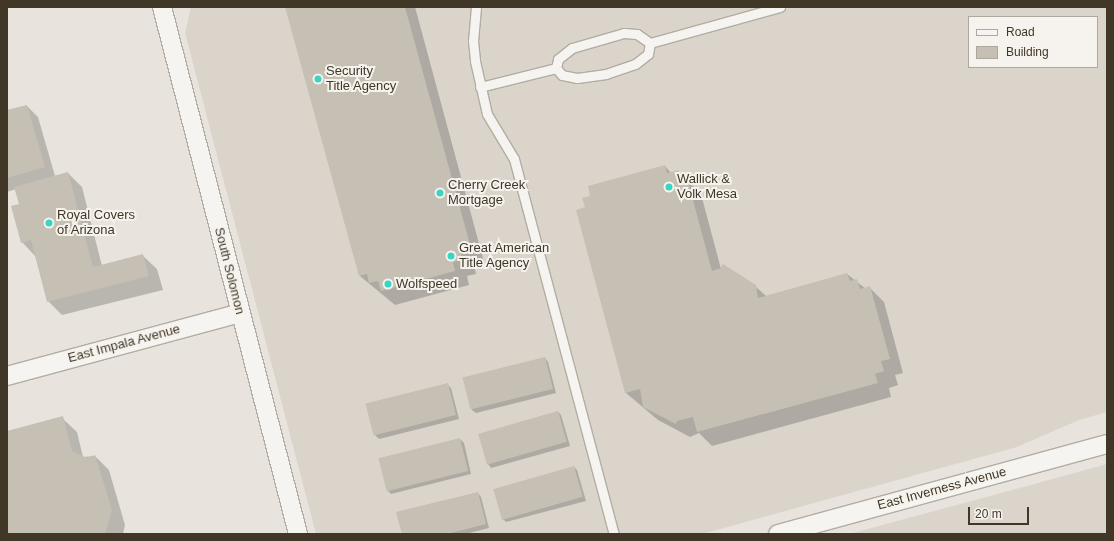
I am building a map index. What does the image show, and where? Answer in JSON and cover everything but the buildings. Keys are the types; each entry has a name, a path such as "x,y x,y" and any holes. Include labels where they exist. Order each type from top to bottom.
{"street":[{"name":"South Solomon","path":"162,7 298,534"},
{"name":"East Impala Avenue","path":"7,376 240,312"},
{"name":"East Inverness Avenue","path":"778,534 1107,444"}],"lane":[{"path":"476,7 473,41 480,87 487,114 514,159 614,534"},
{"path":"650,43 780,7"},
{"path":"556,68 558,60 572,48 595,40 624,33 637,34 650,43"},
{"path":"556,68 562,75 577,78 606,74 635,64 644,58 648,54 650,43"},
{"path":"480,87 556,68"}],"shaded area":[{"path":"191,7 1107,7 1107,412 1079,420 1017,447 702,534 316,534 185,33"},
{"path":"1107,464 1107,534 849,534 1001,493"}],"place":[{"name":"Security Title Agency","path":"318,79"},
{"name":"Wallick & Volk Mesa","path":"669,187"},
{"name":"Cherry Creek Mortgage","path":"440,193"},
{"name":"Royal Covers of Arizona","path":"49,223"},
{"name":"Great American Title Agency","path":"451,256"},
{"name":"Wolfspeed","path":"388,284"}]}
